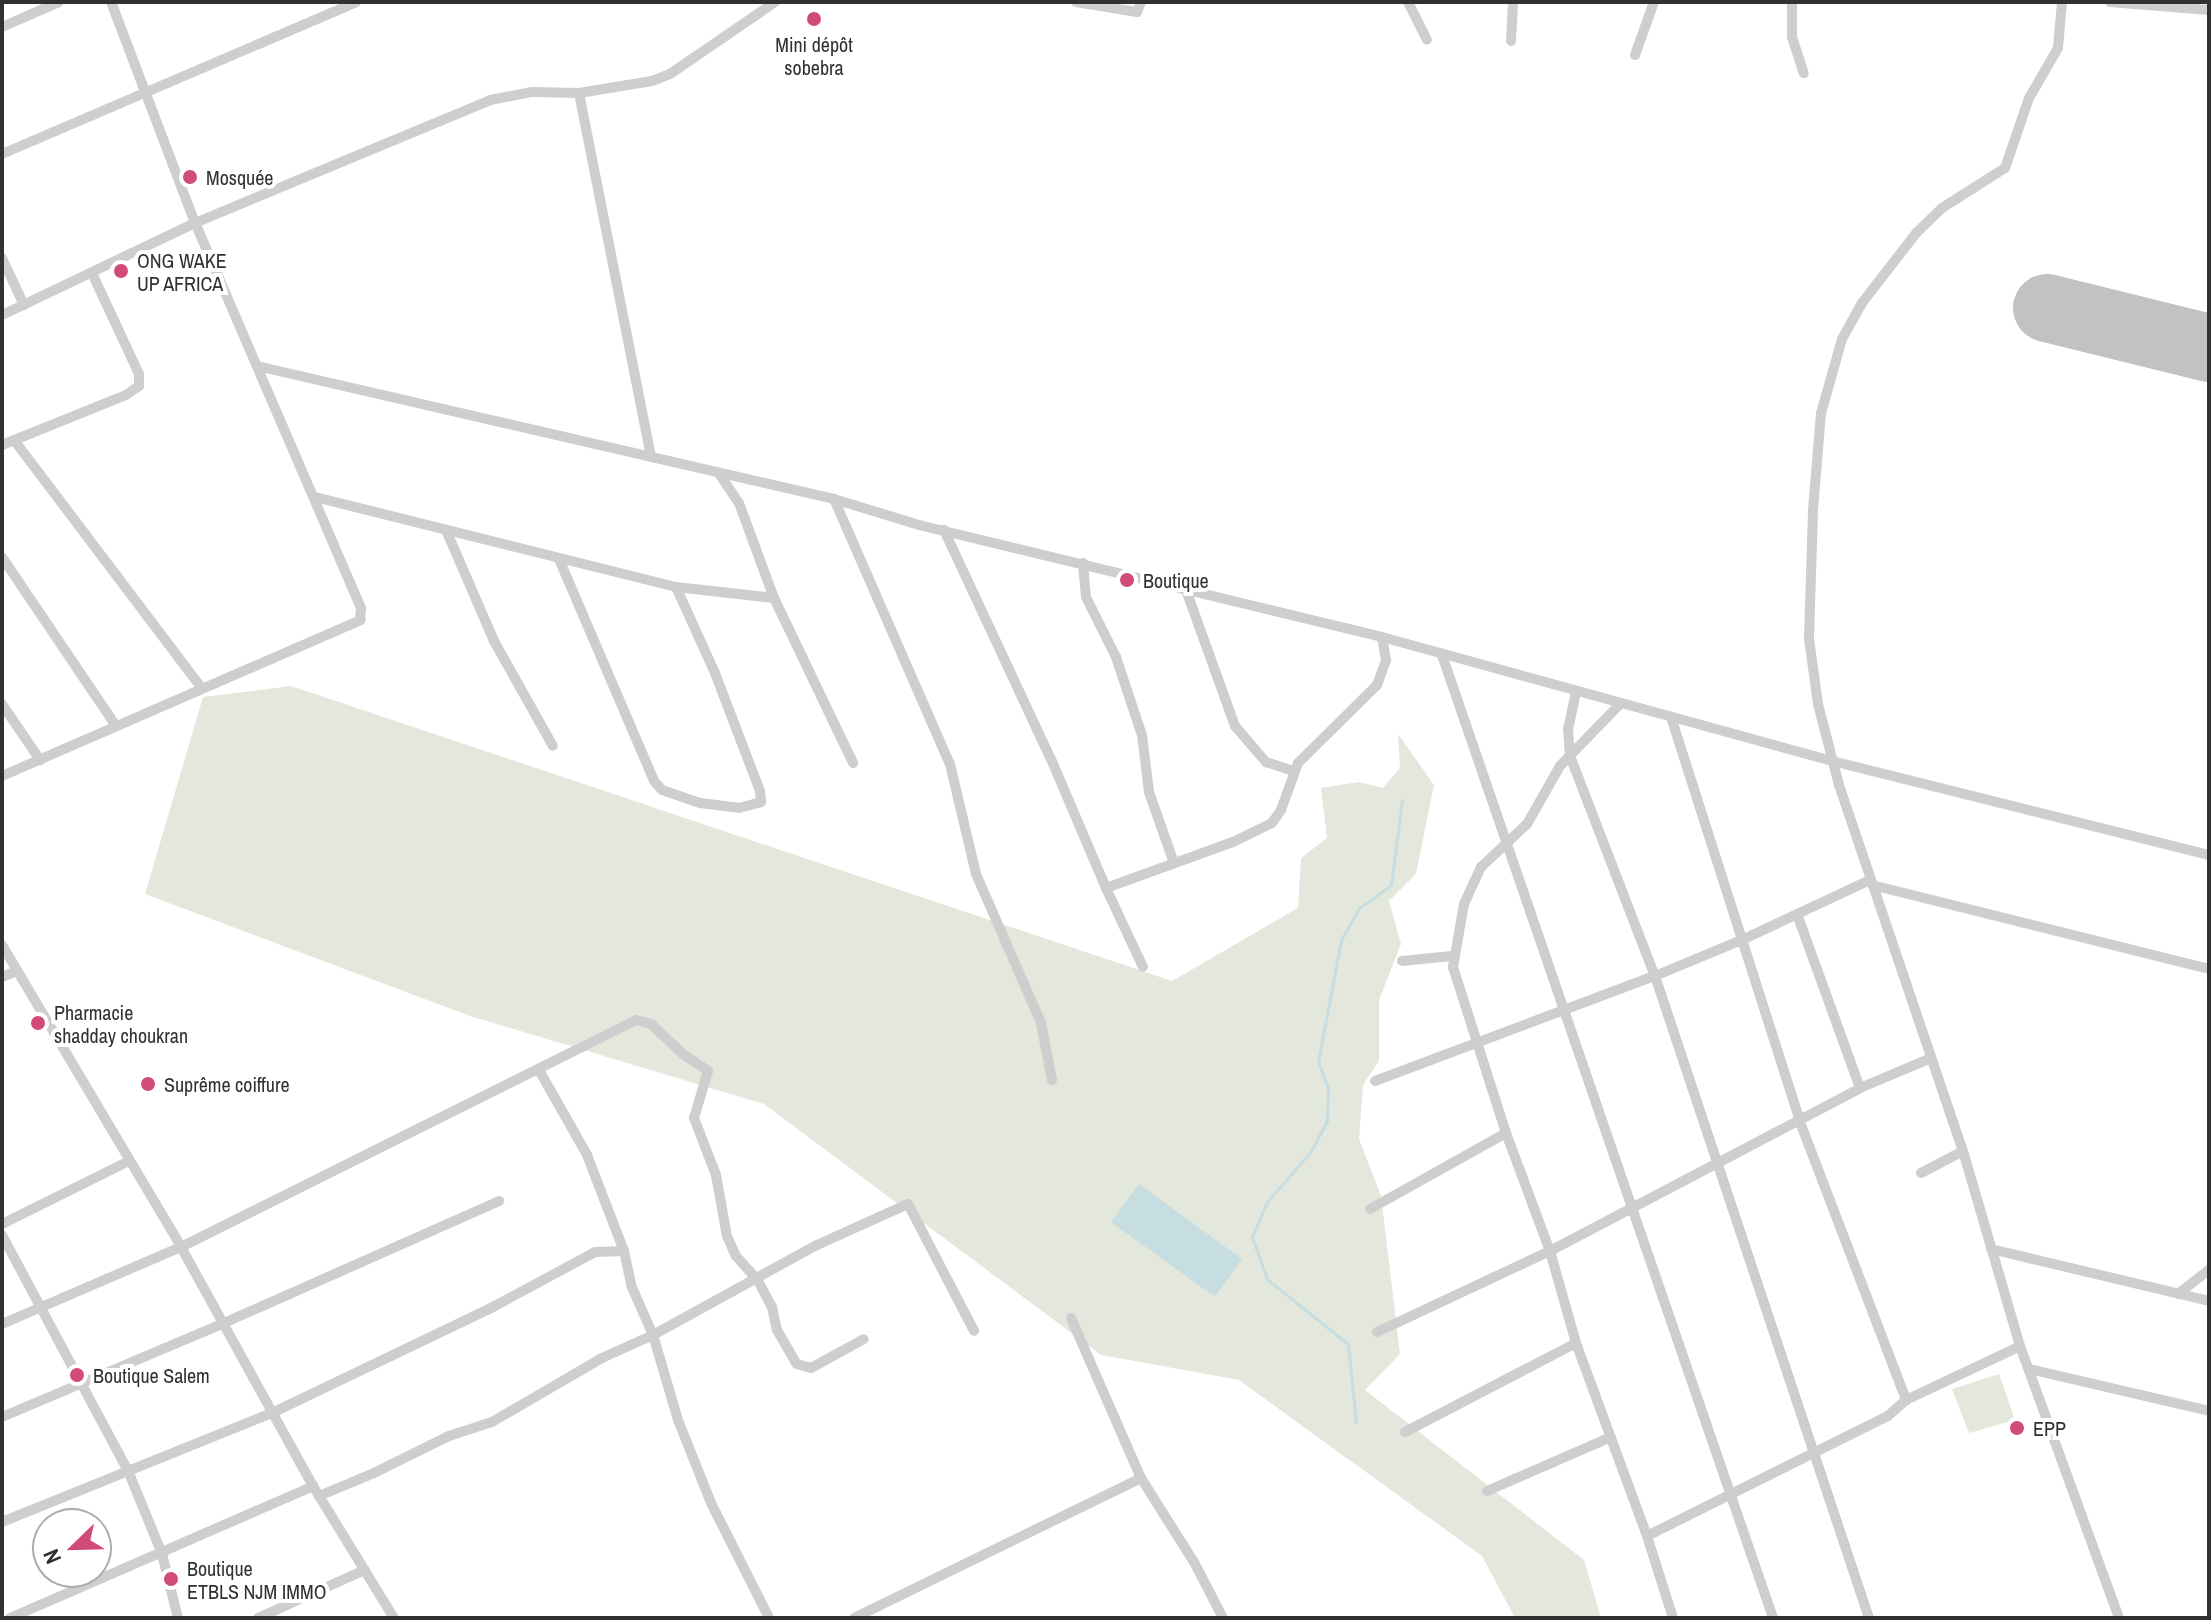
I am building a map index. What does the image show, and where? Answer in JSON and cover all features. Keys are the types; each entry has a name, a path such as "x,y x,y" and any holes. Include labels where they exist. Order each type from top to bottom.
{"street":[{"path":"2,27 59,2"},
{"path":"2,776 360,620 361,608 195,223 111,2"},
{"path":"2,154 356,2"},
{"path":"2,315 195,223 490,100 532,92 579,93 630,87 670,74 775,2"},
{"path":"1076,2 1137,12 1141,2"},
{"path":"1408,2 1427,40"},
{"path":"1511,41 1513,2"},
{"path":"1635,55 1654,2"},
{"path":"1792,2 1792,37 1804,73"},
{"path":"2062,2 2058,48 2029,98 2005,168 1942,208 1898,253 1862,303 1842,339 1821,413 1813,511 1809,639 1815,693 1832,761 1963,1151 2020,1346 2119,1618"},
{"path":"2110,2 2209,10"},
{"path":"579,93 651,457"},
{"path":"2,258 24,305"},
{"path":"2,445 126,395 139,386 139,374 92,273"},
{"path":"257,366 834,499 944,530 1382,637 1832,761 2209,855"},
{"path":"14,440 201,687"},
{"path":"720,475 753,535 774,598 853,763"},
{"path":"315,497 676,587 774,598"},
{"path":"834,499 950,764 976,874 1041,1023 1052,1080"},
{"path":"446,530 494,641 553,746"},
{"path":"944,530 1143,967"},
{"path":"2,557 116,726"},
{"path":"559,559 654,781 662,790 700,803 739,808 761,802 763,798 715,673 676,587"},
{"path":"1083,563 1086,597 1116,657 1133,707 1145,749 1149,792 1174,863"},
{"path":"1186,590 1235,726 1266,762 1293,771"},
{"path":"1106,888 1233,842 1272,823 1281,810 1293,771 1313,746 1377,685 1386,660 1382,637"},
{"path":"1442,655 1773,1618"},
{"path":"1576,692 1568,729 1570,756 1655,976 1813,1454 1840,1522 1869,1618"},
{"path":"2,704 40,760"},
{"path":"1620,704 1553,775 1534,815 1509,843 1488,858 1473,883 1452,956 1476,1043 1550,1251 1576,1343 1647,1536 1673,1618"},
{"path":"1671,717 1800,1122 1840,1235 1906,1400"},
{"path":"1375,1081 1655,976 1871,882 2209,969"},
{"path":"1797,914 1860,1088"},
{"path":"2,945 181,1247 316,1491 394,1618"},
{"path":"1402,961 1452,956"},
{"path":"2,977 17,971"},
{"path":"2,1324 181,1247 636,1020 651,1024 683,1054 708,1071 694,1118 697,1133 716,1175 727,1236 736,1256 757,1279 772,1307 777,1330 797,1364 811,1368 864,1339"},
{"path":"1377,1332 1550,1251 1860,1088 1931,1058"},
{"path":"539,1070 587,1155 624,1251 631,1285 653,1335 678,1420 711,1503 769,1618"},
{"path":"1370,1209 1506,1133"},
{"path":"1921,1173 1963,1151"},
{"path":"2,1224 129,1161"},
{"path":"2,1417 499,1201"},
{"path":"10,1618 316,1491 374,1473 449,1436 492,1422 551,1391 602,1358 653,1335 817,1245 908,1204 974,1331"},
{"path":"2,1235 129,1473 162,1554 178,1618"},
{"path":"1991,1249 2209,1301"},
{"path":"2,1522 274,1412 491,1308 595,1252 624,1251"},
{"path":"2178,1294 2209,1270"},
{"path":"1071,1318 1141,1478 1194,1562 1223,1618"},
{"path":"1405,1432 1576,1343"},
{"path":"1647,1536 1888,1416 1906,1400 2020,1346"},
{"path":"2029,1369 2209,1411"},
{"path":"1487,1491 1611,1437"},
{"path":"854,1618 1141,1478"},
{"path":"258,1618 365,1570"}],"shaded area":[{"path":"291,686 1172,981 1298,908 1301,858 1327,838 1321,788 1359,782 1383,788 1400,768 1398,734 1434,785 1416,874 1389,901 1401,944 1379,1000 1379,1061 1363,1085 1359,1139 1381,1196 1400,1354 1365,1390 1584,1560 1601,1618 1515,1618 1482,1556 1239,1380 1101,1355 764,1104 470,1016 145,894 203,697"},
{"path":"1999,1374 2015,1420 1969,1433 1952,1389"}],"water":[{"path":"1139,1184 1242,1259 1215,1297 1111,1222"}],"waterway":[{"path":"1356,1422 1348,1344 1267,1279 1252,1237 1267,1202 1311,1151 1327,1121 1328,1088 1318,1062 1341,940 1358,909 1391,885 1402,800"}],"runway":[{"path":"2047,308 2209,348"}],"place":[{"name":"Mini dépôt sobebra","path":"814,19"},
{"name":"Mosquée","path":"190,177"},
{"name":"ONG WAKE UP AFRICA","path":"121,271"},
{"name":"Boutique","path":"1127,580"},
{"name":"Pharmacie shadday choukran","path":"38,1023"},
{"name":"Suprême coiffure","path":"148,1084"},
{"name":"Boutique Salem","path":"77,1375"},
{"name":"EPP","path":"2017,1428"},
{"name":"Boutique ETBLS NJM IMMO","path":"171,1579"}]}
